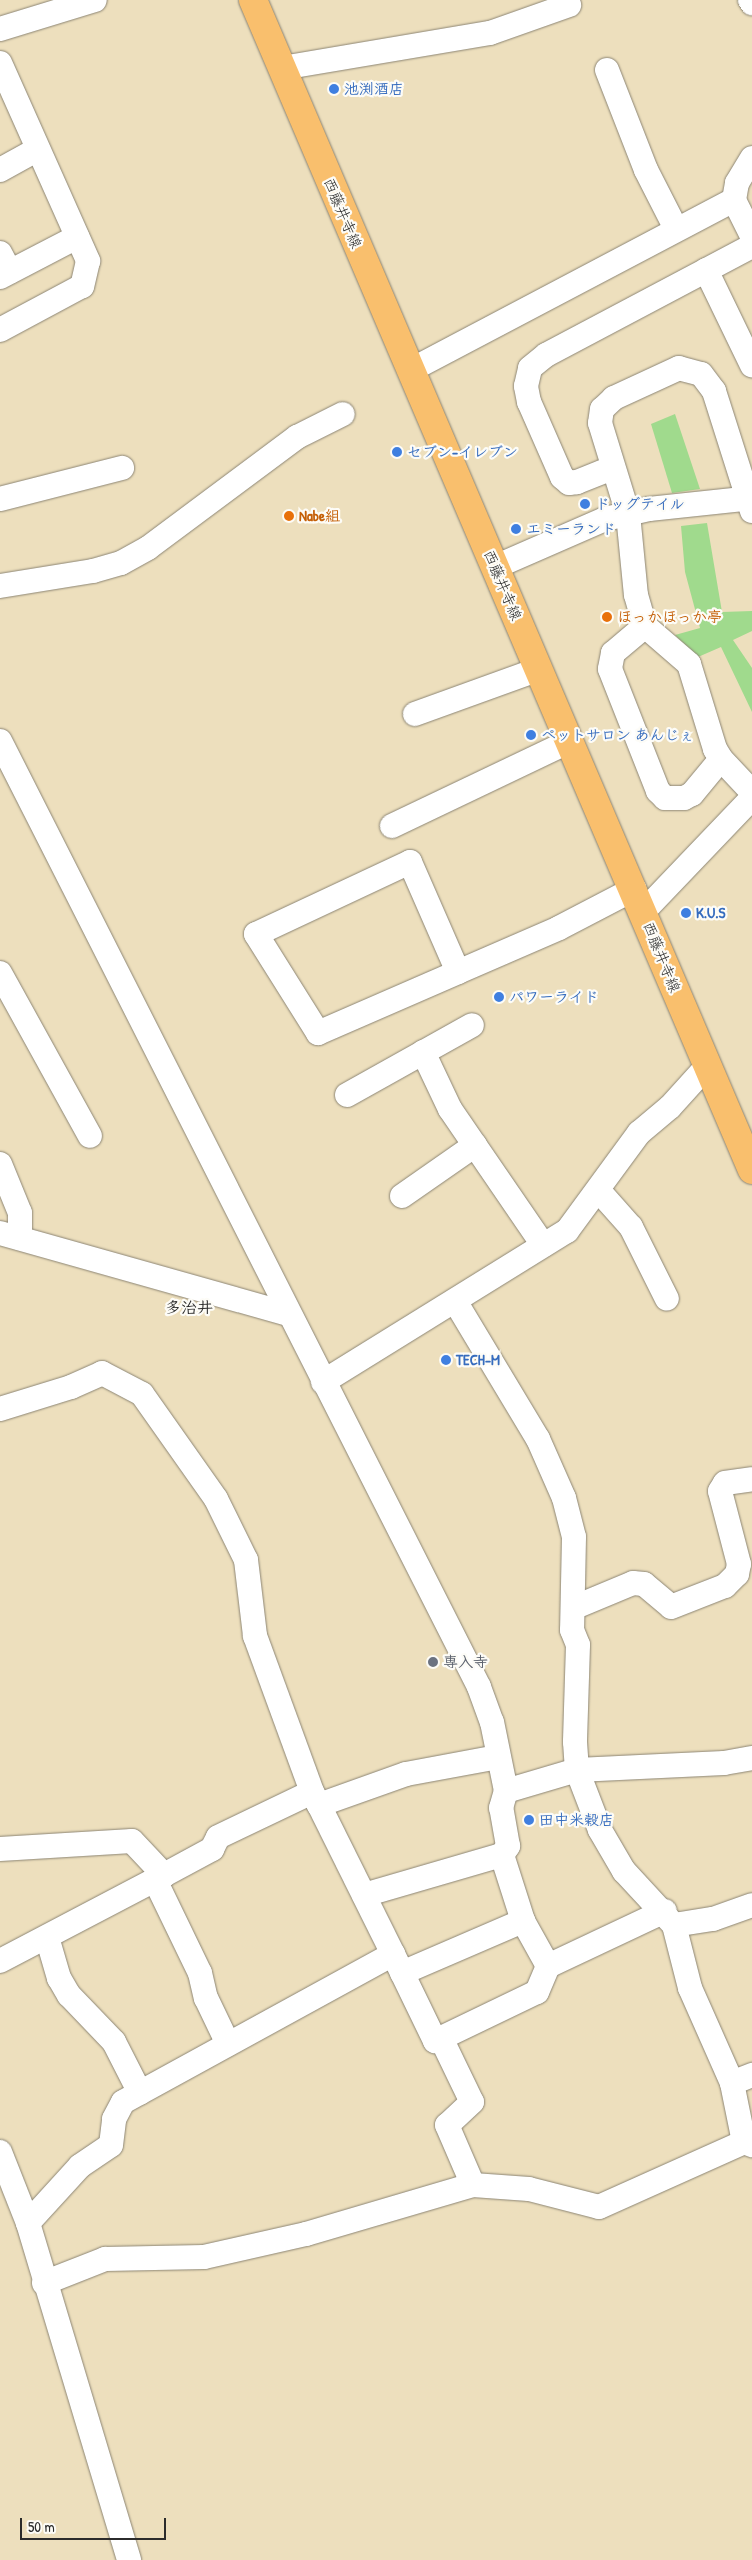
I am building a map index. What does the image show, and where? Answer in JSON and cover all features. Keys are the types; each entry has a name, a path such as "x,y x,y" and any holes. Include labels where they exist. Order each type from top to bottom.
{"main road":[{"name":"西藤井寺線","path":"252,0 751,1167"}],"street":[{"path":"0,29 93,0"},
{"path":"750,0 752,4"},
{"path":"282,68 490,33 569,5"},
{"path":"0,63 88,261 82,286 0,330"},
{"path":"607,70 646,170 676,229"},
{"path":"0,170 38,149"},
{"path":"752,158 737,183 734,200 752,236"},
{"path":"411,370 734,200"},
{"path":"3,267 77,237"},
{"path":"612,468 577,482 569,483 562,477 529,402 526,386 530,368 546,355 752,246"},
{"path":"706,270 752,365"},
{"path":"495,567 605,519 628,514 751,502 742,446 709,382 701,374 679,368 614,398 602,409 600,423 612,468 628,514 636,595 645,626 689,664 721,759 752,792"},
{"path":"0,586 93,572 121,563 148,548 298,437 343,414"},
{"path":"0,499 122,468"},
{"path":"645,626 613,653 610,669 658,791 665,798 684,798 692,794 721,759"},
{"path":"415,714 539,669"},
{"path":"0,741 479,1687 492,1722 506,1791 501,1808 508,1846 502,1855 364,1895"},
{"path":"392,826 570,741"},
{"path":"458,972 410,862 256,934 318,1033 559,928 638,901 752,798"},
{"path":"1,976 90,1136"},
{"path":"347,1095 472,1025"},
{"path":"423,1052 450,1109 543,1246"},
{"path":"323,1382 567,1231 599,1191 639,1133 670,1106 707,1066"},
{"path":"402,1196 475,1145"},
{"path":"0,1164 20,1213 10,1236 289,1314"},
{"path":"599,1191 631,1227 667,1299"},
{"path":"44,2282 105,2259 204,2257 297,2236 473,2185 529,2189 599,2207 748,2144 742,2079 690,1988 669,1918 624,1871 600,1830 578,1770 575,1742 578,1645 572,1630 574,1537 564,1498 538,1439 455,1301"},
{"path":"0,1409 71,1387 102,1373 142,1394 216,1499 246,1560 255,1636 316,1798 435,2041 537,1992 548,1966 669,1918 713,1919 752,1905"},
{"path":"573,1608 633,1583 644,1584 671,1607 725,1586 745,1574 739,1564 720,1491 725,1482 752,1478"},
{"path":"0,1961 212,1849 218,1837 316,1798 406,1774 498,1757"},
{"path":"506,1791 578,1770 724,1763 752,1758"},
{"path":"0,1849 132,1841 159,1878 200,1973 206,1998 228,2044"},
{"path":"502,1855 523,1921 548,1966"},
{"path":"28,2224 80,2166 111,2146 114,2119 123,2102 228,2044 397,1963 523,1921"},
{"path":"47,1937 59,1978 70,1995 114,2042 140,2093"},
{"path":"441,2038 472,2102 447,2126 473,2185"},
{"path":"0,2152 5,2179 28,2224 126,2552"}],"green space":[{"path":"675,414 700,489 672,493 651,424"},
{"path":"707,523 722,612 752,611 752,631 733,640 752,668 752,712 721,647 698,657 675,635 700,628 685,572 681,526"}],"place":[{"name":"池渕酒店","path":"334,89"},
{"name":"セブン-イレブン","path":"397,452"},
{"name":"ドッグテイル","path":"585,504"},
{"name":"Nabe組","path":"289,516"},
{"name":"エミーランド","path":"516,529"},
{"name":"ほっかほっか亭","path":"607,617"},
{"name":"ペットサロン あんじぇ","path":"531,735"},
{"name":"K.U.S","path":"686,913"},
{"name":"パワーライド","path":"499,997"},
{"name":"TECH-M","path":"446,1360"},
{"name":"専入寺","path":"433,1662"},
{"name":"田中米穀店","path":"529,1820"}],"district":[{"name":"多治井","path":"189,1307"}]}
